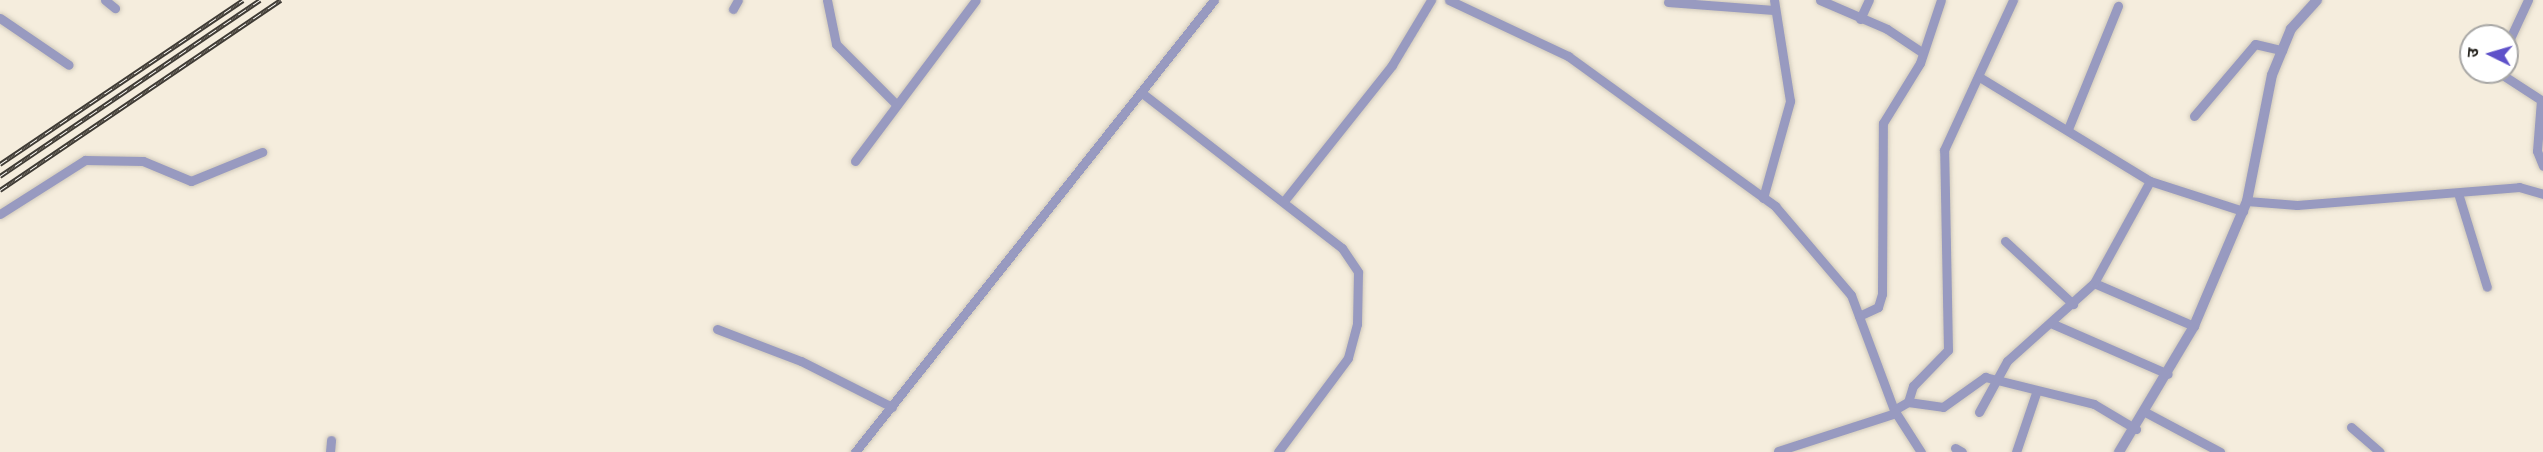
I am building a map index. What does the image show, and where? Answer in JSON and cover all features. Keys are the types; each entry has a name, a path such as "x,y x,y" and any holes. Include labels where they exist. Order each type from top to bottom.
{"street":[{"path":"105,0 115,8"},
{"path":"827,0 836,44 897,105"},
{"path":"855,160 976,0"},
{"path":"855,452 1214,0"},
{"path":"1284,201 1392,65 1431,0"},
{"path":"1449,0 1568,56 1763,198 1846,288 1860,318 1894,409 1921,452"},
{"path":"1820,0 1923,53"},
{"path":"1860,19 1869,0"},
{"path":"1860,318 1878,307 1882,294 1883,123 1923,53 1941,0"},
{"path":"1908,402 1913,386 1948,350 1944,150 1981,78 2013,0"},
{"path":"2119,452 2147,413 2194,326 2245,206 2265,99 2282,50 2291,29 2317,0"},
{"path":"2517,24 2528,0"},
{"path":"1668,2 1774,5 1790,101 1763,198"},
{"path":"2068,129 2118,6"},
{"path":"0,18 69,65"},
{"path":"2194,116 2255,44 2282,50"},
{"path":"1981,78 2150,181 2245,206 2297,205 2424,191 2458,193 2519,187 2543,194"},
{"path":"2516,84 2541,100 2537,151 2543,166"},
{"path":"1142,93 1284,201 1353,260 1360,290 1348,358 1278,452"},
{"path":"0,214 85,160 143,161 191,181 262,153"},
{"path":"1979,412 1993,381 2007,360 2053,324 2094,283 2150,181"},
{"path":"2458,193 2487,288"},
{"path":"2005,241 2073,304"},
{"path":"2094,283 2194,326"},
{"path":"2053,324 2168,374"},
{"path":"717,329 801,360 892,407"},
{"path":"1778,451 1908,402 1942,407 1977,379 2094,404 2136,429"},
{"path":"2016,452 2036,393"},
{"path":"2147,413 2220,452"},
{"path":"2351,427 2380,452"},
{"path":"330,452 331,440"}],"railway":[{"path":"0,164 243,0"},
{"path":"0,176 260,0"},
{"path":"0,190 281,0"}]}
